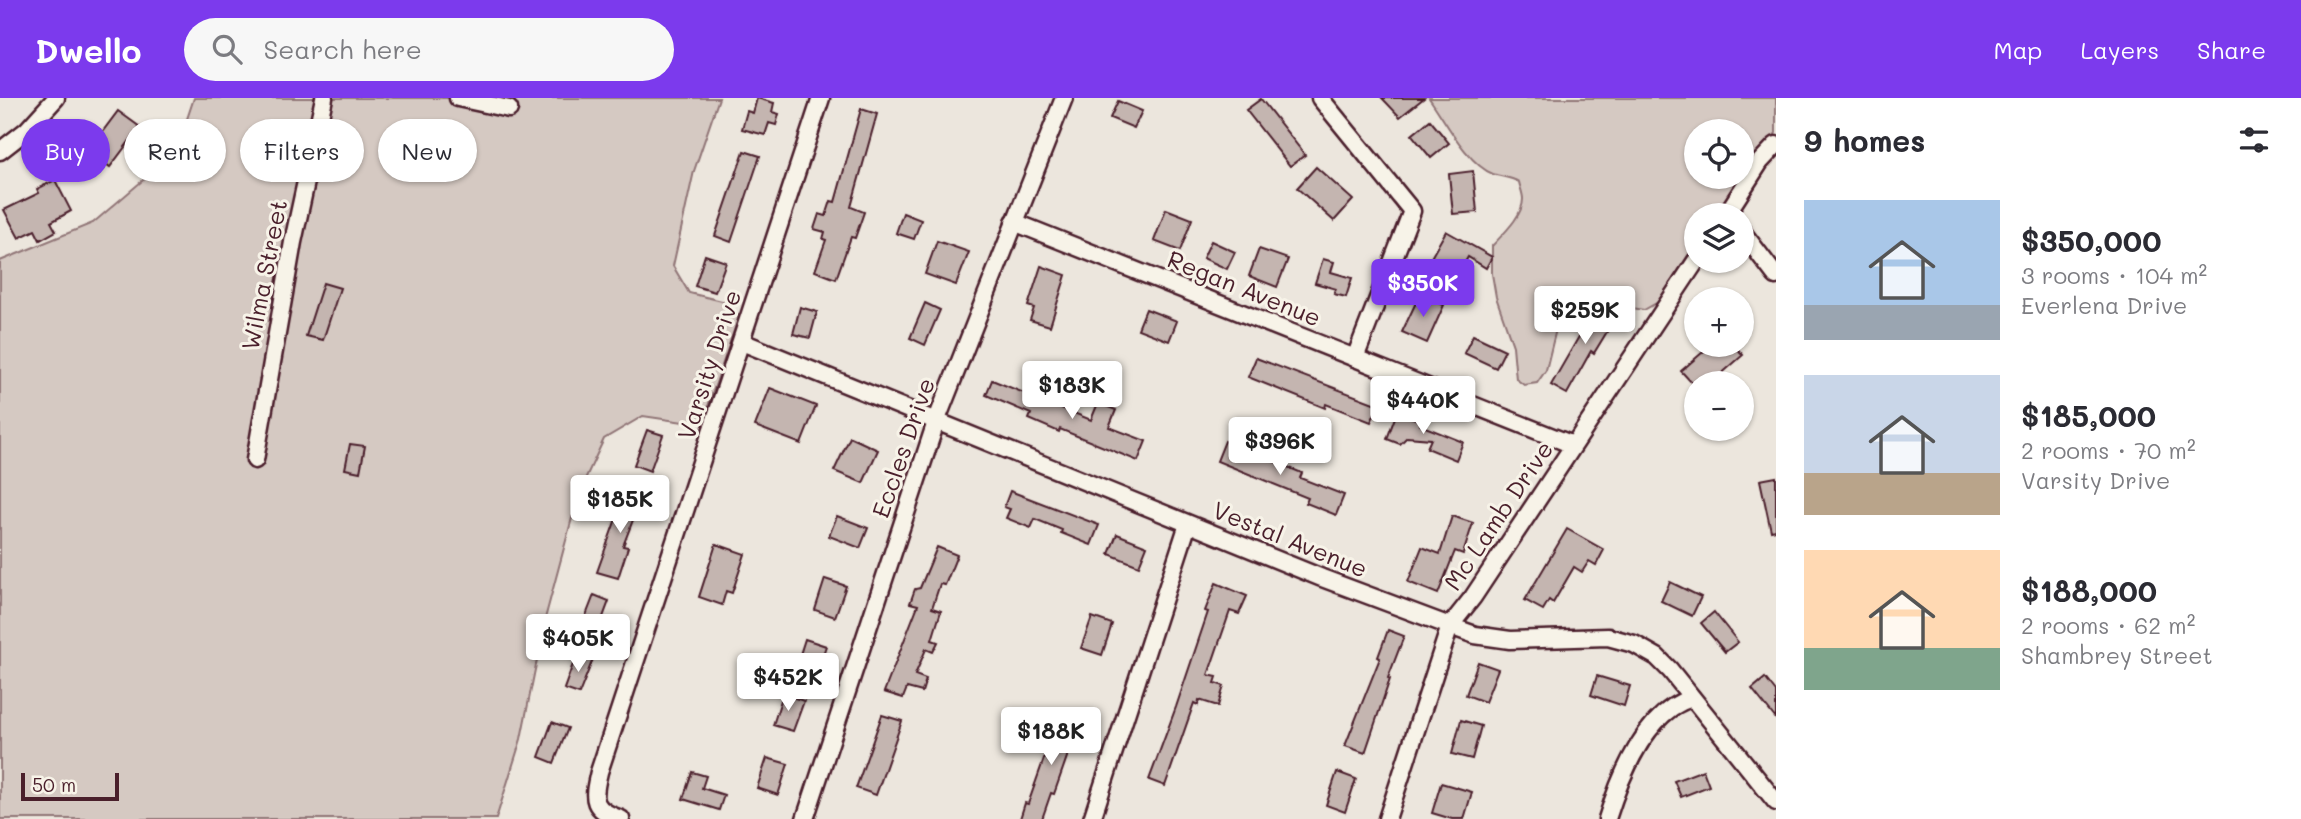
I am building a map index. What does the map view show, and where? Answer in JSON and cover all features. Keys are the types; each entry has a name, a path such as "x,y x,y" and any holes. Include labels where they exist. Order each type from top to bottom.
{"street":[{"path":"0,151 27,130 57,98"},
{"name":"Wilma Street","path":"255,460 293,242 324,98"},
{"path":"458,98 509,109"},
{"name":"Varsity Drive","path":"621,819 604,813 594,798 598,772 821,98"},
{"name":"Eccles Drive","path":"805,819 936,422 1064,98"},
{"path":"1320,98 1412,211 1355,358"},
{"path":"1735,203 1760,162 1776,145"},
{"name":"Regan Avenue","path":"1014,222 1573,445"},
{"path":"1754,247 1776,276"},
{"name":"Mc Lamb Drive","path":"1387,819 1450,626 1473,597 1688,273"},
{"name":"Vestal Avenue","path":"742,342 1322,579 1475,635 1510,640 1590,636 1626,641 1657,657 1776,802"},
{"path":"1093,819 1188,524"},
{"path":"1607,819 1639,744 1669,712 1683,700 1692,698"}],"shaded area":[{"path":"194,98 719,98 694,171 673,266 689,293 726,302 739,316 705,415 690,423 643,416 604,439 579,492 546,615 521,739 496,819 0,819 0,261 93,223 141,182 226,182 226,119 187,119"},
{"path":"1429,98 1776,98 1776,133 1754,163 1754,119 1684,119 1684,189 1734,189 1724,203 1684,203 1684,262 1658,302 1644,310 1626,307 1609,291 1596,290 1557,325 1546,370 1537,383 1524,385 1516,379 1513,346 1496,297 1492,274 1492,246 1520,212 1523,197 1519,182 1483,169 1457,140"}],"building":[{"path":"757,98 774,103 772,112 779,114 776,125 769,123 765,135 742,129 747,111 753,113"},
{"path":"1382,98 1424,98 1400,117"},
{"path":"1261,99 1305,155 1290,166 1246,110"},
{"path":"1118,101 1142,111 1134,128 1110,118"},
{"path":"861,109 877,114 851,207 864,212 855,238 851,237 836,279 815,271 826,240 823,239 825,232 814,229 819,214 826,216 831,201 835,202"},
{"path":"118,111 129,119 124,119 124,148 110,167 110,122"},
{"path":"1430,120 1449,143 1431,158 1412,135"},
{"path":"744,151 760,156 731,242 715,236"},
{"path":"1316,167 1353,200 1334,221 1297,188"},
{"path":"1473,171 1477,212 1453,214 1449,174"},
{"path":"56,182 71,211 51,222 56,231 40,240 35,230 19,238 4,210 39,193 37,189"},
{"path":"1166,209 1192,219 1180,251 1154,241"},
{"path":"903,213 921,220 914,239 896,233"},
{"path":"1446,231 1492,257 1486,268 1468,257 1456,278 1428,263"},
{"path":"937,241 969,252 956,285 925,274"},
{"path":"1211,241 1235,252 1227,269 1203,258"},
{"path":"1259,249 1288,259 1277,287 1249,276"},
{"path":"705,255 726,262 715,292 695,286"},
{"path":"1323,259 1334,262 1331,272 1352,278 1346,297 1334,294 1336,289 1315,283"},
{"path":"1041,266 1066,275 1050,326 1030,320 1034,308 1028,306"},
{"path":"323,283 340,288 323,340 306,336"},
{"path":"1420,294 1444,305 1427,343 1402,332"},
{"path":"1600,300 1616,309 1612,315 1616,317 1594,353 1591,351 1567,394 1551,385"},
{"path":"925,303 940,310 925,345 910,338"},
{"path":"800,307 817,312 810,338 793,334"},
{"path":"1146,309 1177,321 1169,341 1138,329"},
{"path":"1473,335 1505,350 1496,368 1464,353"},
{"path":"1697,357 1741,357 1725,371 1684,371 1684,374 1681,371"},
{"path":"1256,358 1379,405 1371,422 1326,404 1325,408 1248,377"},
{"path":"992,380 1091,420 1098,403 1116,410 1109,427 1146,441 1138,461 1029,419 1031,414 986,395"},
{"path":"770,388 816,406 801,444 755,426"},
{"path":"1397,412 1421,421 1420,425 1463,442 1456,460 1427,448 1431,439 1407,437 1400,444 1387,439"},
{"path":"647,430 663,435 650,471 634,465"},
{"path":"850,437 878,450 863,483 834,471"},
{"path":"1225,441 1302,473 1300,478 1344,495 1336,515 1306,503 1308,498 1217,461"},
{"path":"350,444 365,446 360,472 345,469"},
{"path":"1776,477 1776,530 1771,531 1760,480"},
{"path":"627,488 643,494 623,546 628,547 618,578 597,572"},
{"path":"1010,491 1099,525 1091,545 1035,519 1031,528 1006,518 1010,509 1004,507"},
{"path":"837,516 868,528 860,548 829,536"},
{"path":"1452,516 1473,523 1463,554 1455,551 1438,594 1408,582 1422,547 1440,554"},
{"path":"1567,529 1604,550 1596,565 1589,561 1582,572 1574,567 1553,603 1549,600 1543,610 1525,600"},
{"path":"1117,534 1147,546 1139,566 1109,554"},
{"path":"716,544 745,554 732,593 726,591 722,605 699,597"},
{"path":"937,547 957,555 945,585 940,584 932,608 941,611 932,640 938,642 933,652 926,649 915,675 926,679 922,692 907,688 903,698 884,692 918,605 910,603 915,589 920,588"},
{"path":"825,579 846,586 835,617 815,610"},
{"path":"1670,582 1701,597 1692,616 1661,601"},
{"path":"1216,583 1247,596 1239,614 1230,611 1208,675 1217,677 1215,683 1224,686 1218,706 1199,700 1198,705 1194,703 1165,786 1149,780"},
{"path":"594,595 609,601 596,636 580,631"},
{"path":"1714,612 1738,642 1725,652 1701,623"},
{"path":"1092,617 1112,624 1102,655 1081,648"},
{"path":"1388,630 1404,636 1365,753 1345,746 1380,658 1378,657"},
{"path":"805,639 826,646 815,677 795,670"},
{"path":"577,653 593,659 579,694 564,689"},
{"path":"1478,662 1498,669 1485,702 1466,695"},
{"path":"1597,676 1630,686 1624,706 1591,695"},
{"path":"1765,678 1776,692 1776,719 1752,689"},
{"path":"783,694 804,701 793,731 773,725"},
{"path":"1060,713 1080,720 1054,794 1051,793 1042,819 1020,819 1025,803 1028,804"},
{"path":"882,715 902,721 876,795 856,788"},
{"path":"1461,720 1481,726 1472,759 1452,754"},
{"path":"552,722 568,728 554,763 539,757"},
{"path":"767,758 788,764 778,795 757,788"},
{"path":"1703,770 1709,786 1681,797 1674,781"},
{"path":"692,772 706,776 702,788 724,795 719,810 683,799"},
{"path":"1337,772 1356,779 1345,812 1326,805"},
{"path":"1441,783 1472,792 1464,819 1452,819 1432,813"}]}
